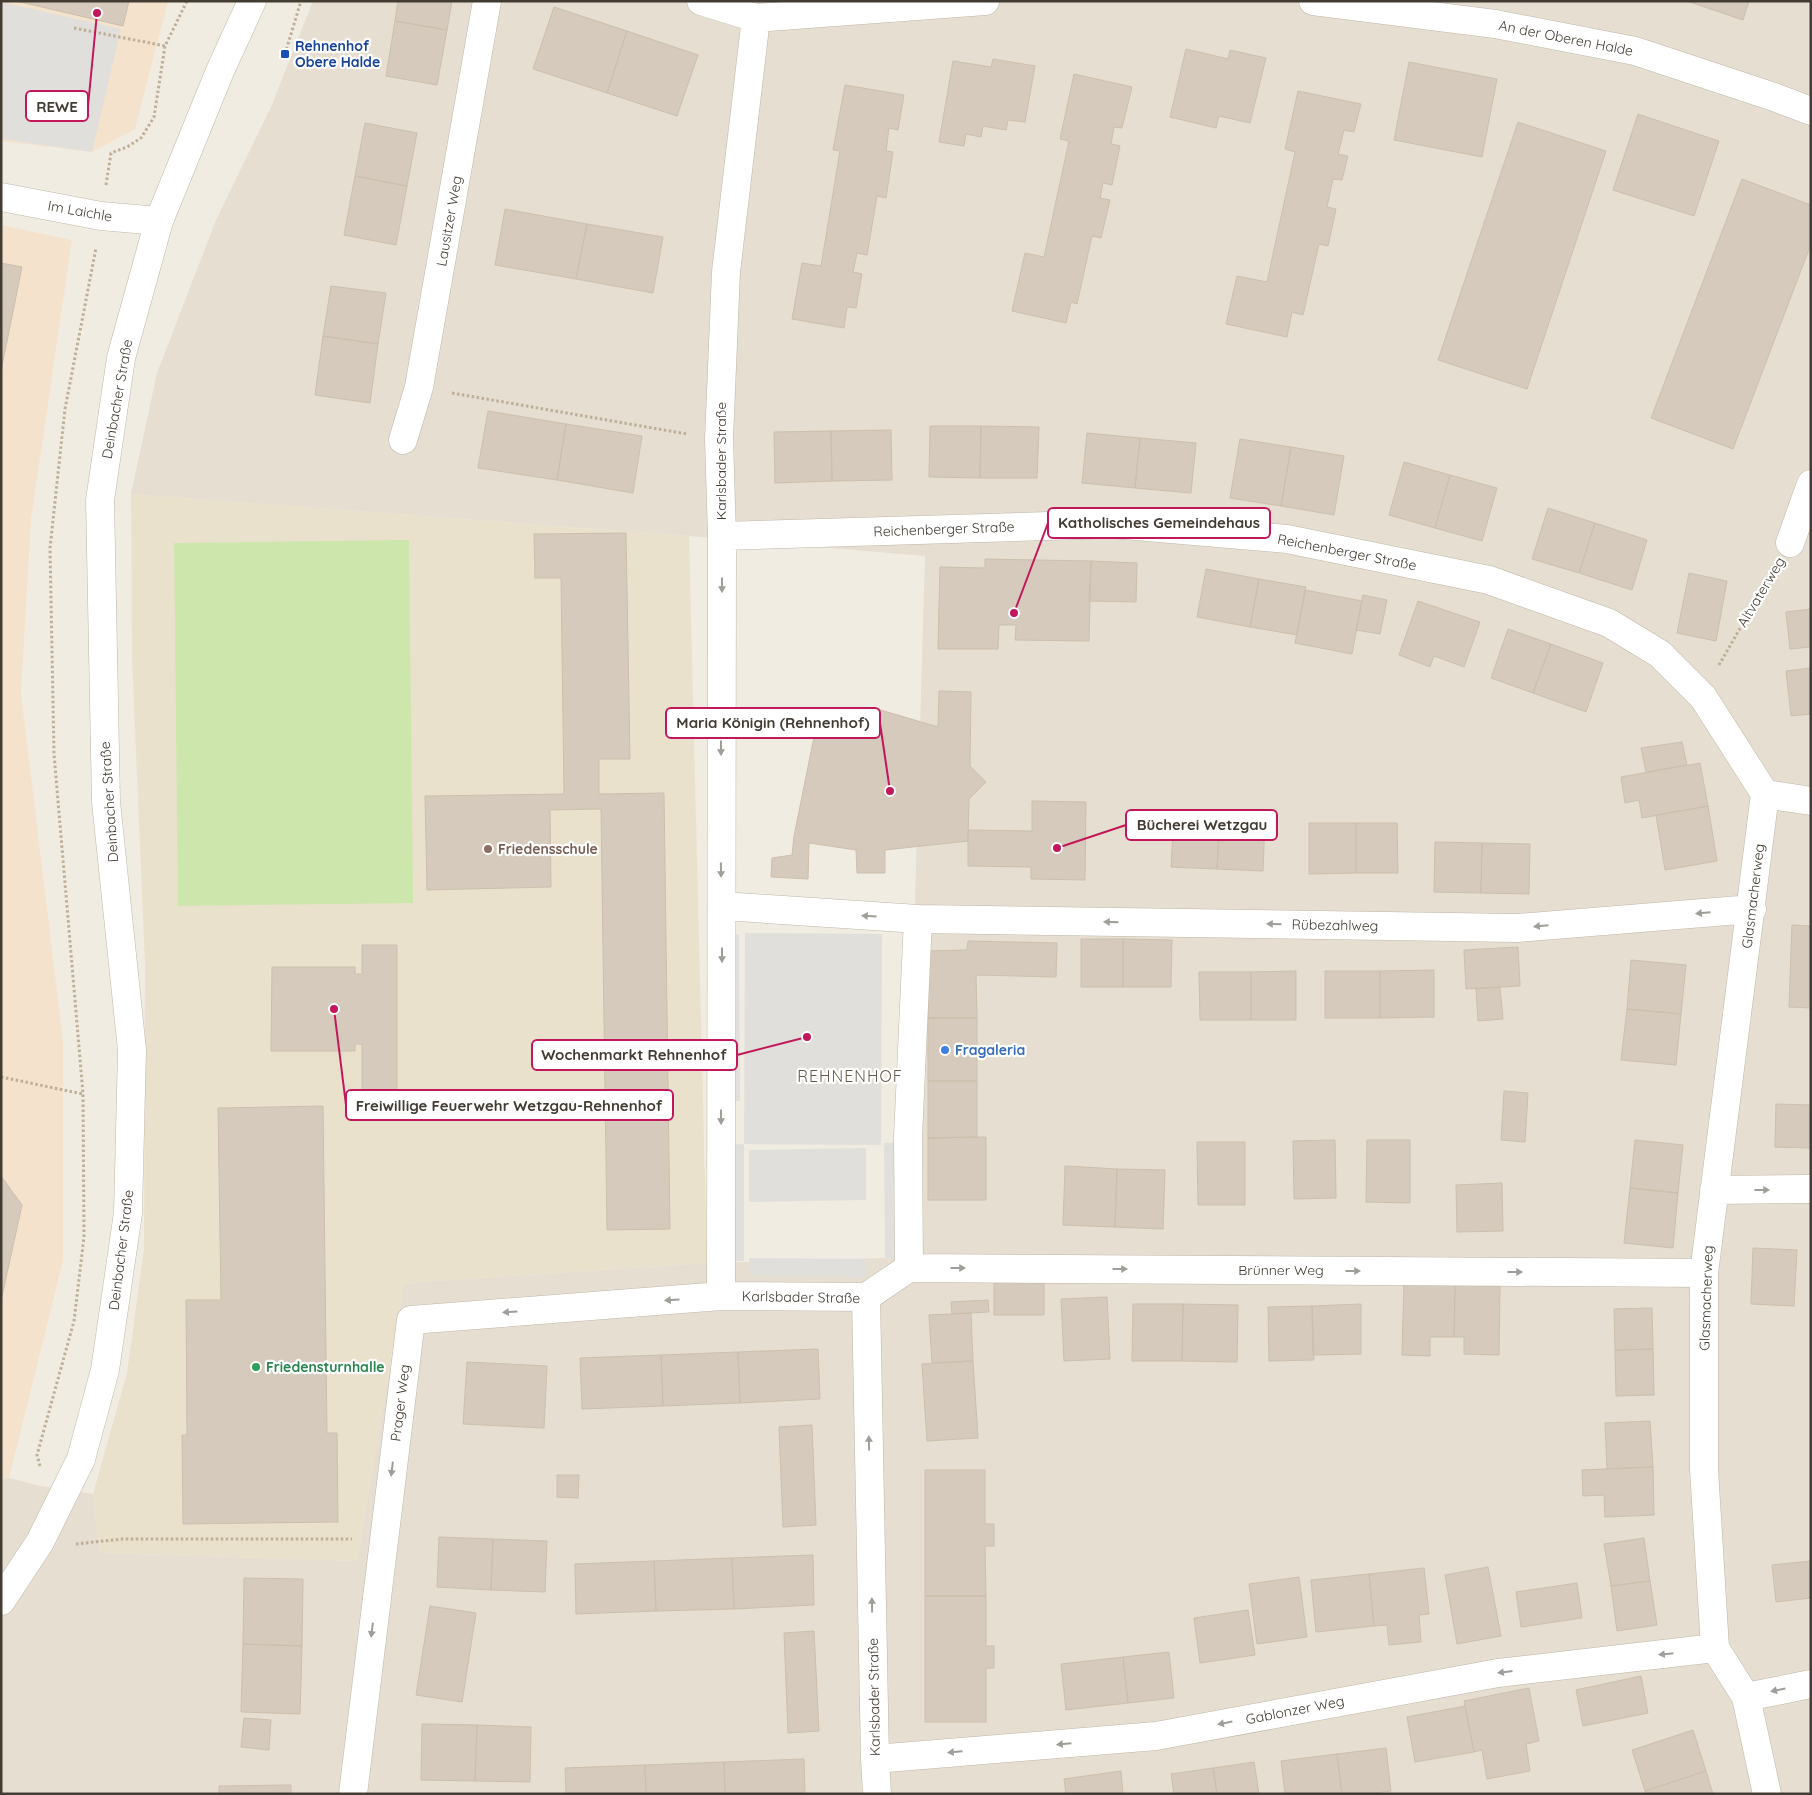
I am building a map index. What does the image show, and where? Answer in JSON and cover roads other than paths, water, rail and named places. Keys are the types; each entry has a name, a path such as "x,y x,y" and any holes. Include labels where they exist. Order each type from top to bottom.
{"street":[{"name":"Deinbacher Straße","path":"1,1601 40,1542 80,1460 105,1370 128,1213 132,1050 106,802 100,500 121,358 160,221 220,71 252,1"},
{"name":"Lausitzer Weg","path":"403,440 419,387 487,1"},
{"path":"701,1 756,18 985,1"},
{"name":"An der Oberen Halde","path":"1313,1 1495,24 1635,51 1811,111"},
{"name":"Karlsbader Straße","path":"756,18 726,272 719,439 722,536 720,1296 866,1297 877,1794"},
{"name":"Im Laichle","path":"1,196 101,216 160,221"},
{"name":"Altvaterweg","path":"1790,542 1811,484"},
{"name":"Reichenberger Straße","path":"722,536 1112,524 1287,539 1489,580 1609,622 1660,654 1703,697 1765,794"},
{"path":"1765,794 1811,802"},
{"name":"Glasmacherweg","path":"1765,794 1752,909 1704,1273 1704,1470 1715,1648 1746,1697 1766,1794"},
{"path":"722,906 918,919 908,1138 909,1268 866,1297"},
{"name":"Rübezahlweg","path":"918,919 1517,928 1752,909"},
{"path":"1714,1190 1811,1189"},
{"name":"Brünner Weg","path":"909,1268 1704,1273"},
{"name":"Prager Weg","path":"353,1794 411,1320 720,1296"},
{"name":"Gablonzer Weg","path":"875,1759 1156,1736 1498,1673 1715,1648"},
{"path":"1746,1697 1811,1684"}],"place":[{"name":"REWE","path":"97,13"},
{"name":"Rehnenhof Obere Halde","path":"285,54"},
{"name":"Katholisches Gemeindehaus","path":"1014,613"},
{"name":"Maria Königin (Rehnenhof)","path":"890,791"},
{"name":"Bücherei Wetzgau","path":"1057,848"},
{"name":"Friedensschule","path":"488,849"},
{"name":"Freiwillige Feuerwehr Wetzgau-Rehnenhof","path":"334,1009"},
{"name":"Wochenmarkt Rehnenhof","path":"807,1037"},
{"name":"Fragaleria","path":"945,1050"},
{"name":"Friedensturnhalle","path":"256,1367"}],"district":[{"name":"REHNENHOF","path":"850,1076"}]}
